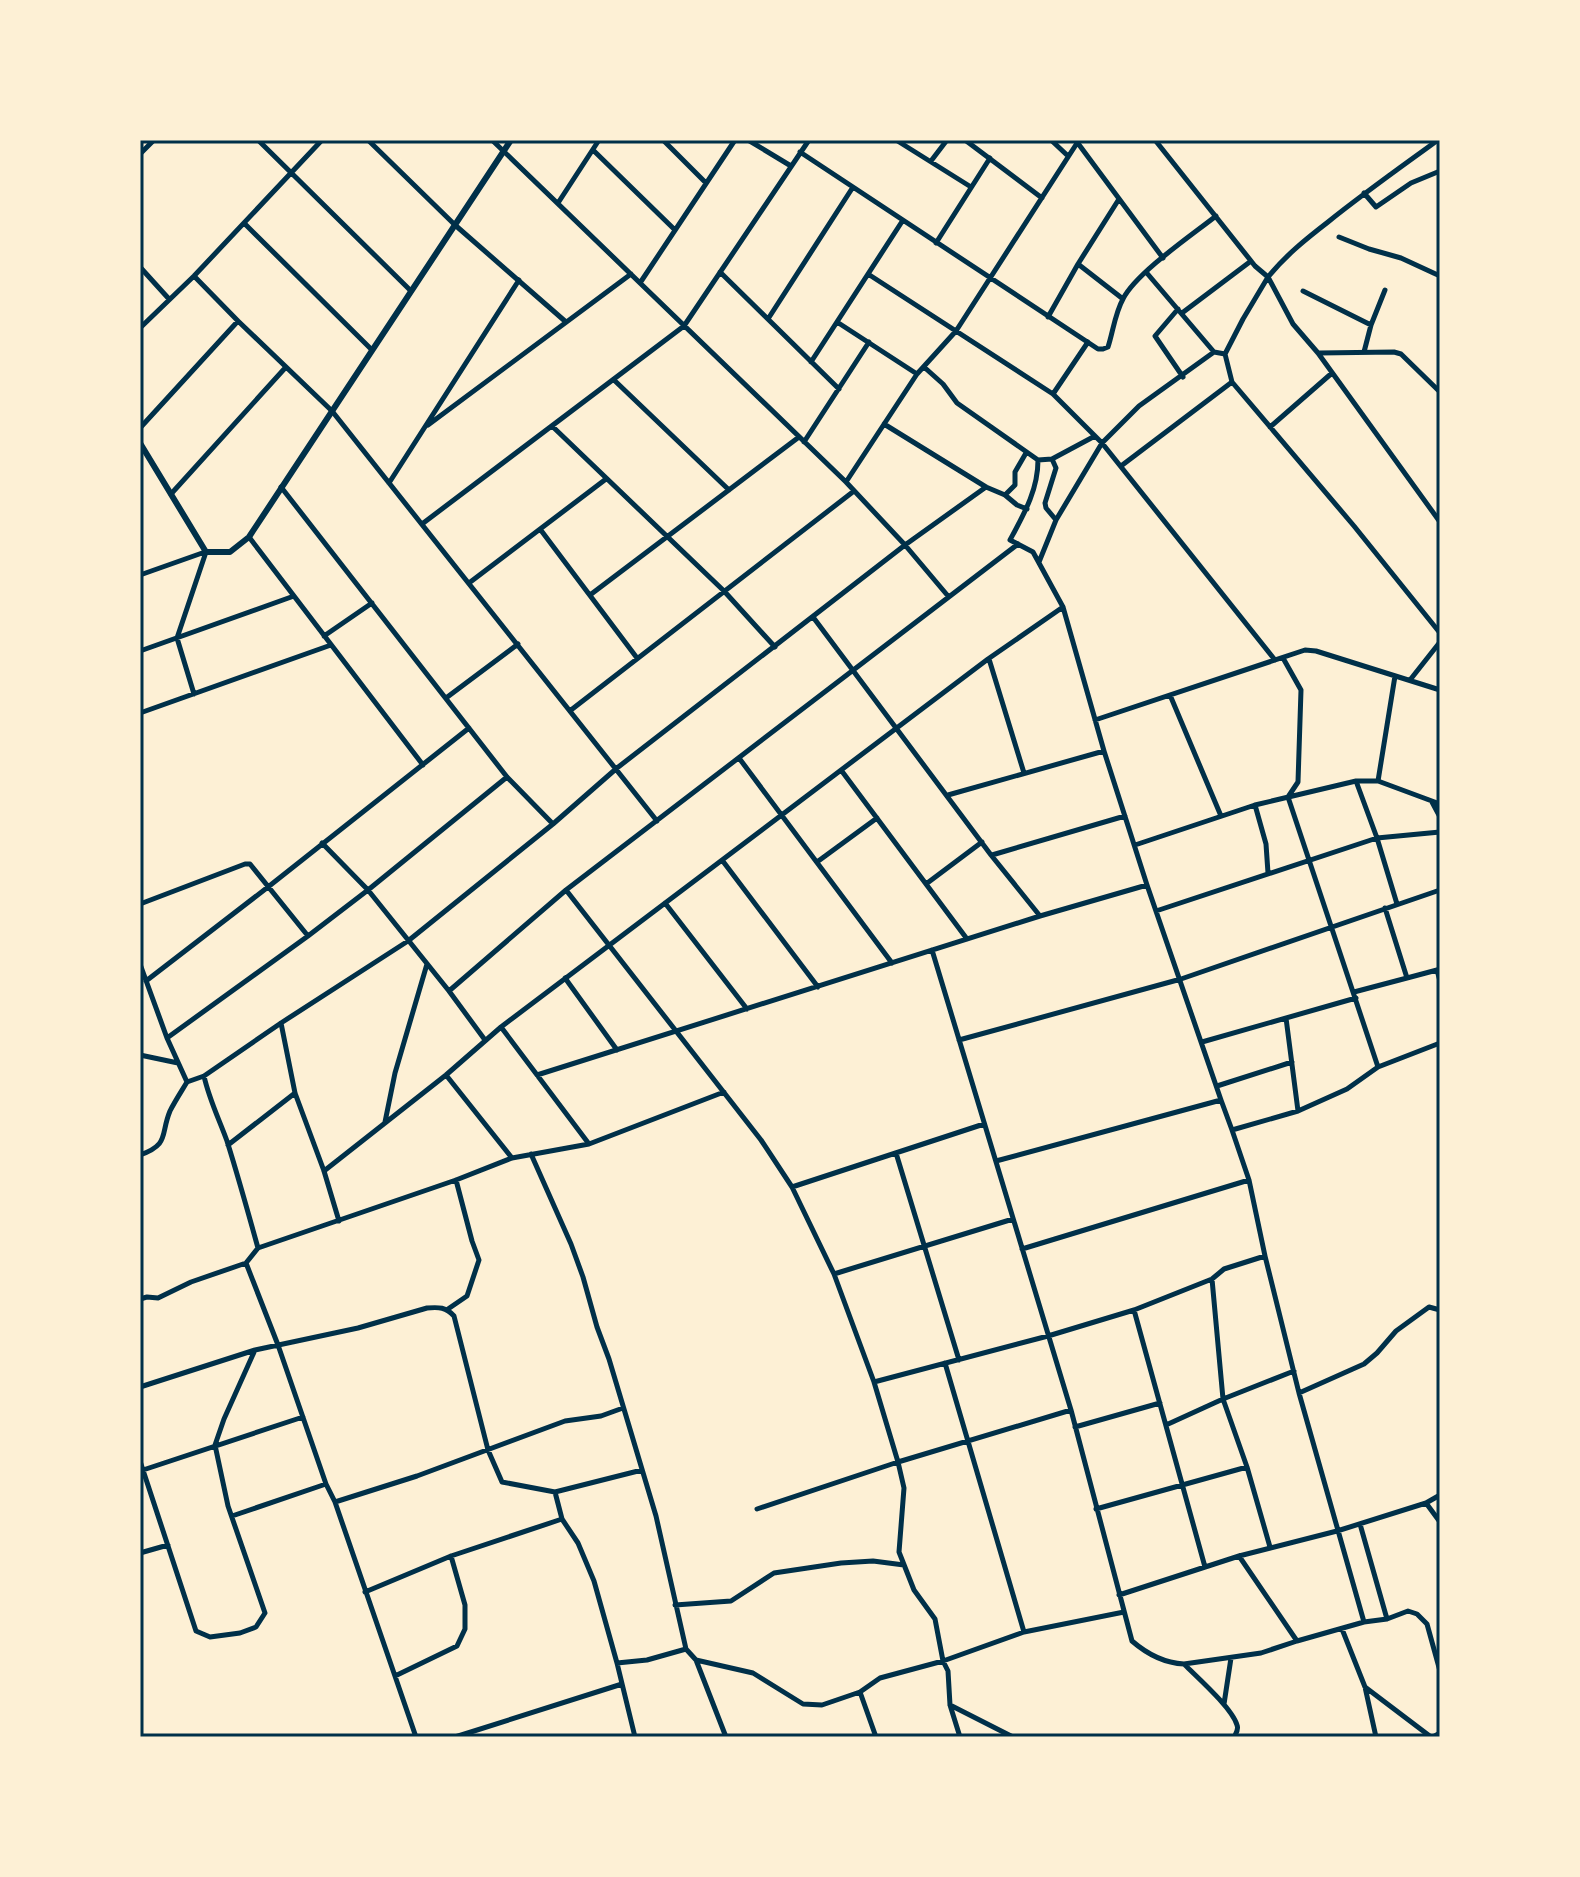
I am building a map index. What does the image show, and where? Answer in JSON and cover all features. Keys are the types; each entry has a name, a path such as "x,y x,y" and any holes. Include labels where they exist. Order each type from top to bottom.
{"street":[{"path":"140,154 154,140"},
{"path":"258,140 411,291"},
{"path":"140,328 194,276 322,140"},
{"path":"368,140 455,225 566,322"},
{"path":"492,140 846,482 948,596"},
{"path":"140,575 206,552 230,552 249,537 511,140"},
{"path":"558,203 599,140"},
{"path":"640,283 735,140"},
{"path":"748,140 791,166"},
{"path":"422,524 684,326 809,140"},
{"path":"896,140 971,187"},
{"path":"931,161 947,140"},
{"path":"965,140 1042,198"},
{"path":"1051,140 1068,156"},
{"path":"1155,140 1251,261 1268,277 1293,324 1318,353 1440,522"},
{"path":"1438,140 1364,193 1283,259 1268,277 1225,354 1232,382 1440,633"},
{"path":"667,141 706,183"},
{"path":"846,482 917,374 956,331 1078,141 1163,258"},
{"path":"593,150 675,230"},
{"path":"800,152 1098,349 1108,347 1123,299 1146,272 1216,216"},
{"path":"936,243 990,158"},
{"path":"1364,193 1376,207 1411,183 1440,171"},
{"path":"768,319 853,187"},
{"path":"1048,317 1119,199"},
{"path":"811,362 903,220"},
{"path":"244,223 372,350"},
{"path":"1339,237 1438,272"},
{"path":"1183,377 1155,336 1180,311 1251,261"},
{"path":"1078,264 1123,299"},
{"path":"140,267 169,299"},
{"path":"720,272 839,389"},
{"path":"1146,272 1214,352 1225,354"},
{"path":"428,425 631,274"},
{"path":"868,274 1053,394 1102,443 1275,660"},
{"path":"194,276 332,411 657,821"},
{"path":"389,483 519,280"},
{"path":"1364,352 1385,290"},
{"path":"1303,291 1371,325"},
{"path":"140,428 238,321"},
{"path":"837,322 917,374"},
{"path":"590,595 801,439 839,389 869,342"},
{"path":"1053,394 1088,342"},
{"path":"1318,353 1387,351 1401,354 1440,392"},
{"path":"1039,563 1056,520 1102,443 1139,406 1214,352"},
{"path":"171,494 286,367"},
{"path":"924,367 943,384 957,403 1038,460 1052,459 1095,436"},
{"path":"1270,427 1332,373"},
{"path":"614,380 729,490"},
{"path":"1121,466 1232,382"},
{"path":"884,424 1027,509"},
{"path":"552,426 724,591 775,647"},
{"path":"140,443 206,552 177,638 194,694"},
{"path":"1005,495 1015,485 1015,472 1026,453"},
{"path":"1052,459 1056,470 1045,503 1056,520"},
{"path":"1038,460 1036,483 1027,509 1010,540 1033,552 1063,607 1104,751 1147,885 1249,1180 1299,1393 1364,1622"},
{"path":"469,583 606,479"},
{"path":"281,487 507,777 553,824"},
{"path":"140,1155 157,1148 170,1112 187,1082 204,1076 408,941 617,768 905,545 986,487"},
{"path":"571,710 854,491"},
{"path":"540,529 637,658"},
{"path":"249,537 423,765"},
{"path":"449,991 566,890 1018,544"},
{"path":"140,651 294,596"},
{"path":"324,636 372,603"},
{"path":"324,1171 565,978 988,659 1063,607"},
{"path":"813,617 1040,916"},
{"path":"1410,680 1440,642"},
{"path":"446,698 518,644"},
{"path":"140,713 331,645"},
{"path":"1095,720 1311,650 1440,690"},
{"path":"1283,658 1301,690 1298,782 1288,797"},
{"path":"988,659 1024,773"},
{"path":"1378,781 1395,676"},
{"path":"1170,695 1221,816"},
{"path":"146,981 469,728"},
{"path":"948,795 1104,751"},
{"path":"739,758 892,963"},
{"path":"841,770 967,939"},
{"path":"167,1038 368,890 507,777"},
{"path":"1356,781 1397,904"},
{"path":"1135,845 1255,805 1356,781 1378,781 1440,804"},
{"path":"1288,797 1378,1067"},
{"path":"1432,802 1440,817"},
{"path":"1255,805 1266,844 1268,873"},
{"path":"991,855 1125,816"},
{"path":"817,862 877,818"},
{"path":"1156,911 1377,838 1440,832"},
{"path":"926,884 982,842"},
{"path":"322,843 368,890 485,1040"},
{"path":"722,860 818,987"},
{"path":"140,904 250,864 308,936"},
{"path":"537,1075 1147,885"},
{"path":"566,890 761,1140 792,1187 834,1274 874,1382 898,1462 904,1488 899,1552 914,1590 935,1619 943,1661 948,1671 950,1705 960,1737"},
{"path":"959,1040 1181,979 1440,890"},
{"path":"665,903 747,1009"},
{"path":"1385,908 1407,978"},
{"path":"932,950 1071,1410 1132,1641 1143,1651 1171,1664 1184,1664 1261,1653 1408,1611 1417,1614 1427,1624 1440,1671"},
{"path":"140,964 187,1082"},
{"path":"385,1123 395,1073 427,964"},
{"path":"1202,1042 1438,969 1440,981"},
{"path":"565,978 617,1050"},
{"path":"1286,1018 1298,1111"},
{"path":"281,1023 295,1093 339,1221"},
{"path":"501,1027 589,1144"},
{"path":"1232,1130 1298,1111 1347,1089 1378,1067 1440,1043"},
{"path":"140,1055 179,1063"},
{"path":"1217,1086 1292,1062"},
{"path":"446,1075 512,1158"},
{"path":"204,1076 258,1248"},
{"path":"140,1299 158,1298 191,1282 246,1263 258,1248 512,1158 589,1144 724,1092"},
{"path":"228,1145 295,1093"},
{"path":"996,1161 1221,1100"},
{"path":"792,1187 984,1124"},
{"path":"896,1153 959,1360"},
{"path":"531,1154 571,1244 623,1408 656,1516 686,1649 696,1660 726,1737"},
{"path":"448,1309 467,1296 479,1260 456,1180"},
{"path":"1022,1249 1249,1180"},
{"path":"834,1274 1013,1219"},
{"path":"874,1382 1134,1310 1212,1279 1224,1269 1265,1256"},
{"path":"246,1263 335,1502 416,1737"},
{"path":"1212,1279 1223,1399 1270,1547"},
{"path":"140,1387 255,1350 437,1307 448,1309 454,1316 488,1450 502,1482 555,1492 642,1470"},
{"path":"1299,1393 1364,1364 1396,1331 1429,1307 1440,1310"},
{"path":"1134,1310 1205,1567"},
{"path":"140,1461 196,1631 210,1637 240,1633 256,1627 265,1613 232,1516 215,1445 255,1350"},
{"path":"945,1363 1024,1632"},
{"path":"1166,1425 1294,1371"},
{"path":"1075,1427 1160,1403"},
{"path":"335,1502 417,1476 565,1421 601,1416 623,1408"},
{"path":"757,1509 898,1462 1071,1410"},
{"path":"143,1470 303,1417"},
{"path":"1096,1509 1247,1467"},
{"path":"232,1516 326,1484"},
{"path":"555,1492 562,1519 578,1543 594,1581 635,1737"},
{"path":"1119,1595 1239,1556 1360,1524 1426,1503 1440,1495"},
{"path":"1426,1503 1440,1522"},
{"path":"365,1592 451,1556 562,1519"},
{"path":"1360,1524 1387,1619"},
{"path":"140,1553 168,1545"},
{"path":"395,1676 457,1646 465,1629 465,1605 451,1556"},
{"path":"1239,1556 1297,1641"},
{"path":"675,1605 731,1601 774,1573 873,1561 904,1565"},
{"path":"696,1660 753,1673 803,1704 822,1705 860,1692 880,1678 943,1661 1024,1632 1124,1612"},
{"path":"1342,1629 1365,1687 1376,1737"},
{"path":"617,1663 647,1660 686,1649"},
{"path":"1224,1705 1231,1658"},
{"path":"1184,1664 1224,1705 1237,1725 1234,1737"},
{"path":"455,1737 622,1684"},
{"path":"1365,1687 1432,1737 1440,1733"},
{"path":"860,1692 876,1737"},
{"path":"950,1705 1013,1737"}]}
